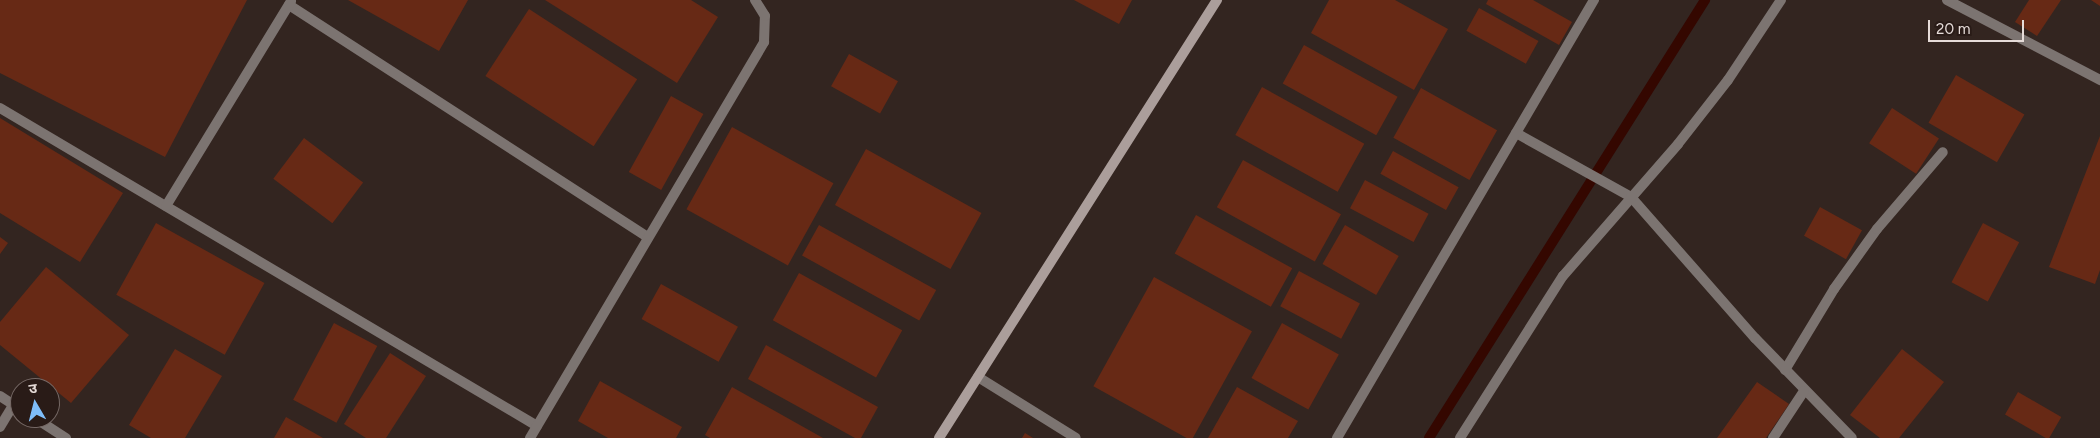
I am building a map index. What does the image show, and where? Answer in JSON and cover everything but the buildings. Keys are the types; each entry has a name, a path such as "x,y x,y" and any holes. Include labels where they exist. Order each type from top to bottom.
{"street":[{"path":"530,438 764,42 765,16 755,0"},
{"path":"939,438 1217,0"},
{"path":"1337,438 1594,0"},
{"path":"1460,438 1563,276 1728,80 1781,0"},
{"path":"1947,0 2100,80"},
{"path":"166,206 290,3 647,238"},
{"path":"0,108 537,426"},
{"path":"1516,133 1554,156 1631,197 1804,391 1852,438"},
{"path":"1785,370 1839,282 1878,230 1943,152"},
{"path":"978,378 1076,438"},
{"path":"1774,438 1804,391"},
{"path":"0,428 10,416"},
{"path":"50,428 66,438"}],"waterway":[{"path":"1429,438 1705,0"}]}
